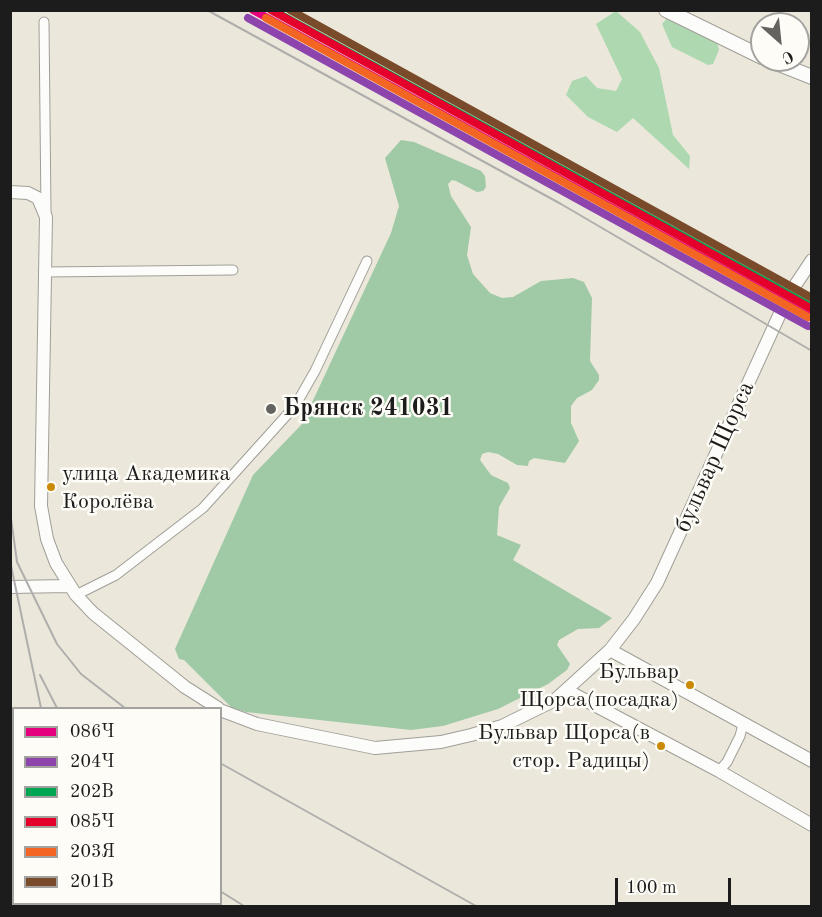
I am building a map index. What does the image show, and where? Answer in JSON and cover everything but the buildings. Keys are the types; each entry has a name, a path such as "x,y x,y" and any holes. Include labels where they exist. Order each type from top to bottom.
{"main road":[{"path":"666,10 750,51"},
{"path":"10,192 28,193 38,198 46,218 41,506 47,539 56,563 72,591 93,613 185,687 216,707"},
{"name":"бульвар Щорса","path":"566,690 610,650 634,619 665,569 788,296 812,260"},
{"path":"10,587 72,591"},
{"path":"610,650 812,761"},
{"path":"222,710 257,724 315,737 375,748 401,747 441,742 494,729 555,700 566,690 718,771 812,825"}],"street":[{"path":"44,22 46,218"},
{"path":"28,193 46,177"},
{"path":"72,591 116,575 203,508 294,406 315,370 367,261"},
{"path":"45,272 233,270"},
{"path":"718,771 727,762 740,736 743,724"}],"green space":[{"path":"616,11 640,32 659,68 673,135 690,156 689,169 633,118 617,132 588,117 566,95 572,81 586,76 597,88 616,91 622,79 596,24"},
{"path":"668,17 717,42 719,50 713,64 708,65 672,47 662,24"},
{"path":"401,140 414,142 481,171 485,176 486,187 483,191 477,192 452,180 448,184 451,196 471,227 467,255 473,274 490,293 502,298 513,297 541,281 573,278 584,282 592,298 590,361 599,375 599,380 592,390 577,398 571,406 571,423 579,441 565,463 534,458 529,461 528,466 517,465 498,454 488,452 482,454 480,460 491,475 508,483 510,488 499,507 497,535 521,545 513,560 612,618 599,628 578,629 559,640 557,645 570,664 567,670 548,684 498,709 443,726 411,730 246,712 232,708 184,660 179,659 175,649 253,475 302,424 391,233 399,206 385,158"},
{"path":"12,755 12,905 121,906 11,906 10,758"}],"railway":[{"path":"207,10 561,204 812,351"},
{"path":"10,511 17,562 57,644 81,674 124,707"},
{"path":"10,561 41,707"},
{"path":"40,675 56,707"},
{"path":"222,764 476,906"},
{"path":"222,892 244,906"}],"transit line":[{"name":"086Ч","path":"253,10 812,318"},
{"name":"085Ч","path":"271,10 812,309"},
{"name":"202В","path":"272,10 812,307"},
{"name":"201В","path":"290,10 812,298"},
{"name":"204Ч","path":"248,18 808,326"},
{"name":"203Я","path":"266,18 808,317"}],"place":[{"name":"Брянск 241031","path":"271,409"},
{"name":"улица Академика Королёва","path":"51,487"},
{"name":"Бульвар Щорса(посадка)","path":"690,685"},
{"name":"Бульвар Щорса(в стор. Радицы)","path":"661,746"}]}
